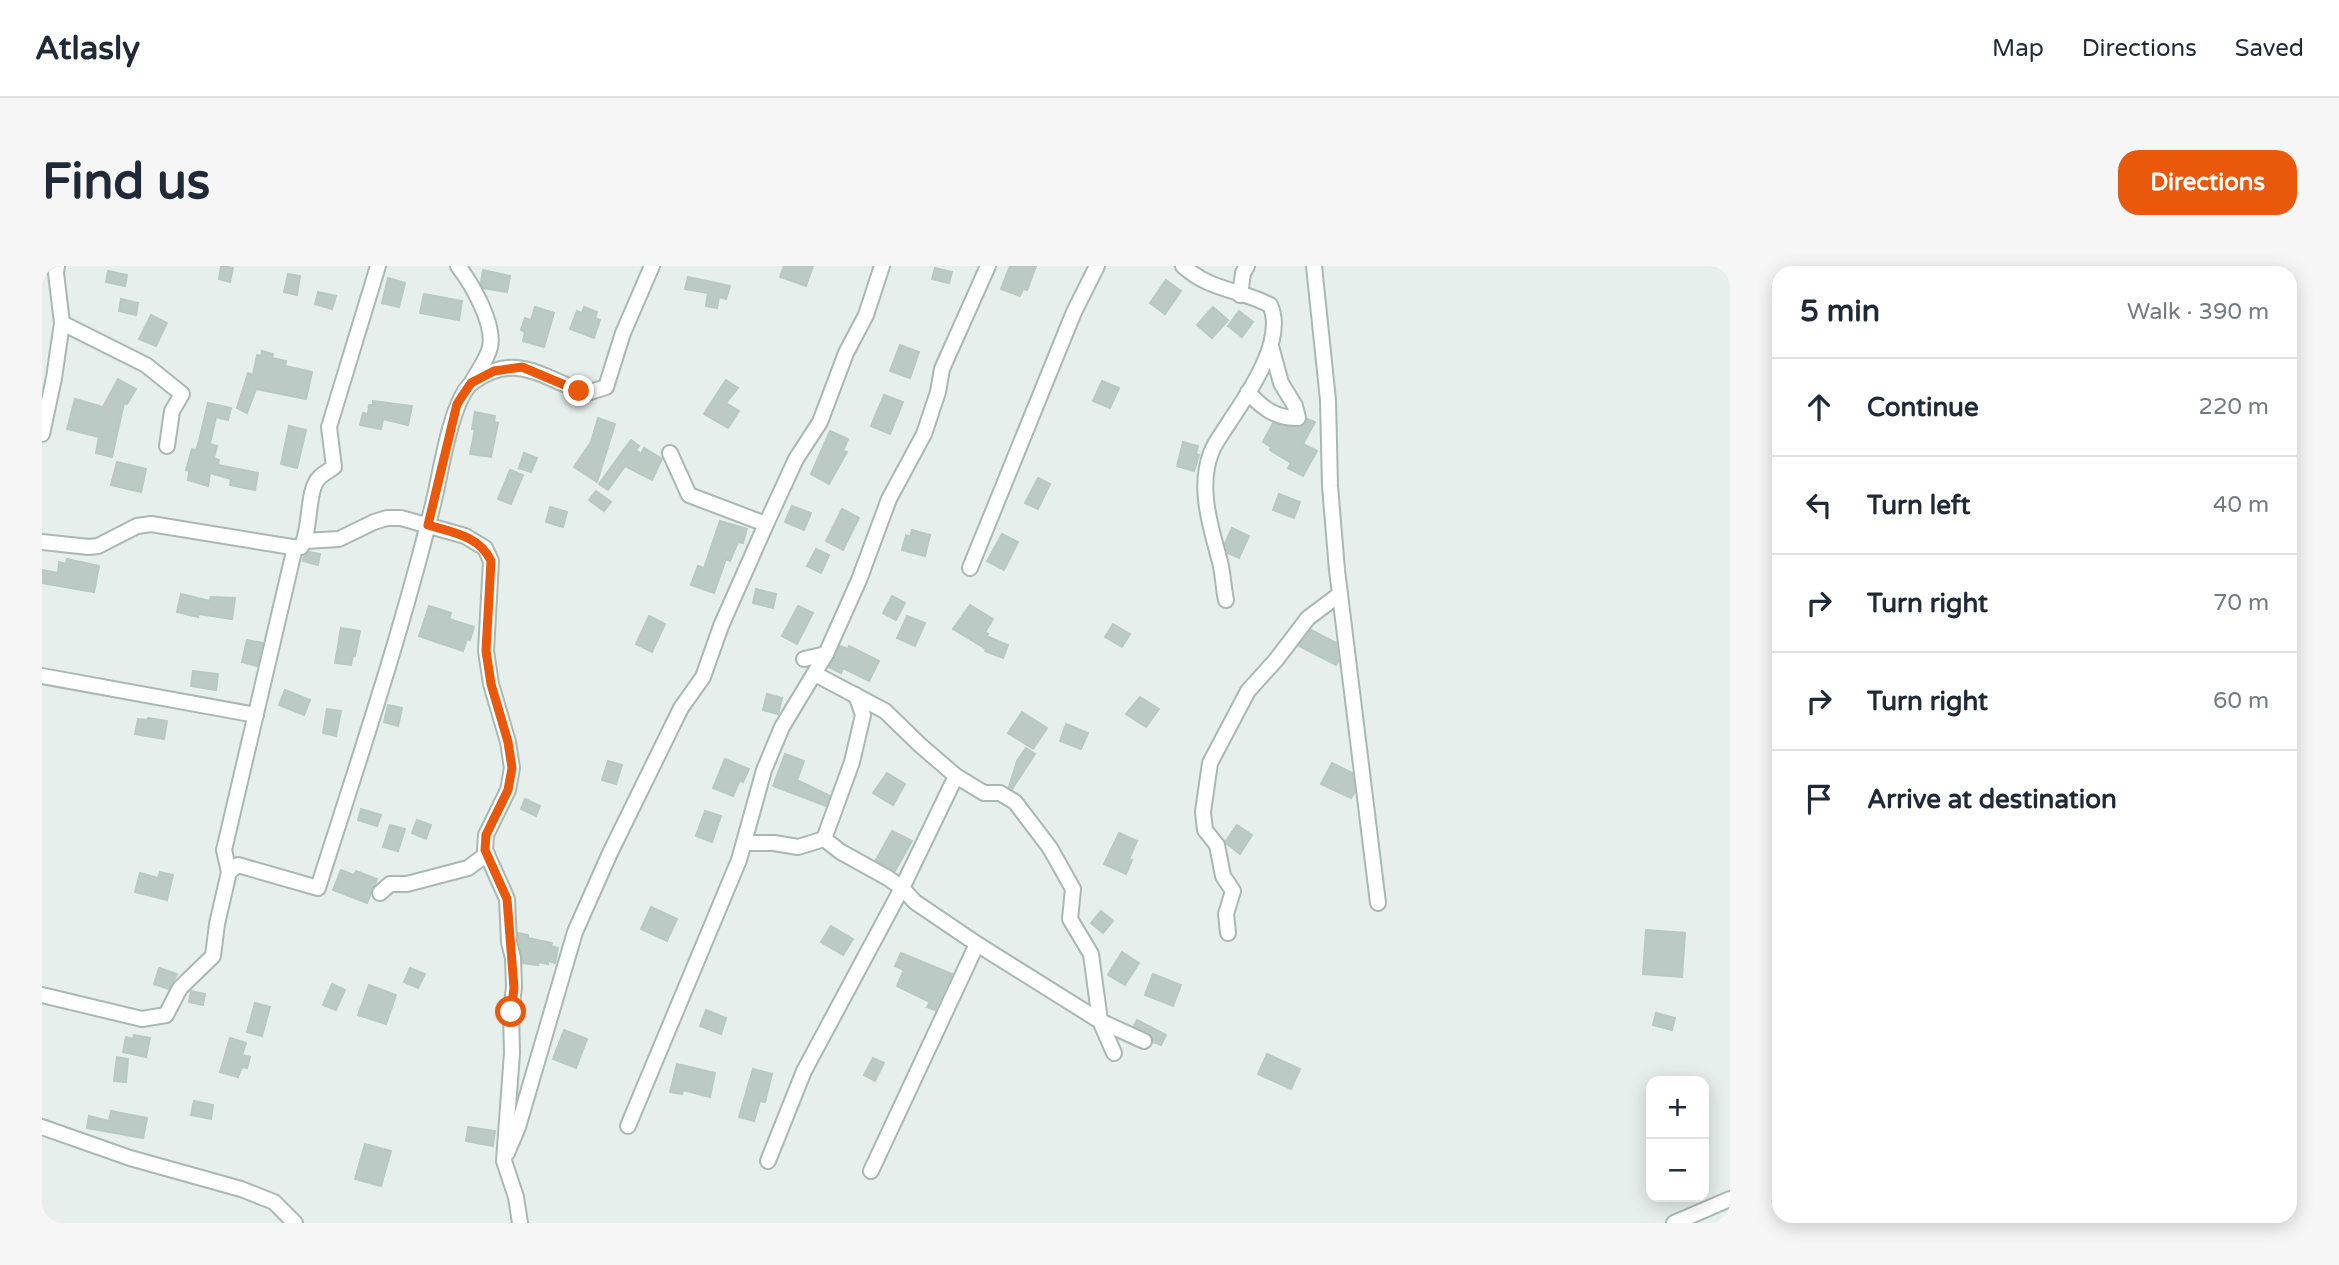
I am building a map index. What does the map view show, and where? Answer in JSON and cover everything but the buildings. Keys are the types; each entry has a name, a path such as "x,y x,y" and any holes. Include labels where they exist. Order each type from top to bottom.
{"street":[{"path":"42,434 62,323 57,266"},
{"path":"42,995 142,1019 166,1015 180,989 213,956 229,872 224,850 256,715 315,483 334,467 329,427 378,266"},
{"path":"229,872 238,865 318,888 428,525 457,404 491,345 479,300 458,266"},
{"path":"466,390 471,383 494,371 522,367 587,393 606,387 623,333 652,266"},
{"path":"504,1161 518,1127 575,932 610,853 681,708 703,677 721,626 767,522 796,459 820,422 846,353 866,315 882,266"},
{"path":"628,1126 744,843 764,770 782,727 827,654 859,580 889,499 924,435 938,392 942,369 988,266"},
{"path":"970,568 1074,312 1097,266"},
{"path":"1183,266 1218,288 1269,305 1275,322 1271,346 1248,392 1211,453 1206,475 1206,508 1226,600"},
{"path":"1240,295 1243,273 1247,266"},
{"path":"1314,266 1328,400 1330,486 1340,594 1378,903"},
{"path":"62,323 146,365 182,394 172,411 167,446"},
{"path":"1248,392 1259,405 1282,418 1298,418 1295,406 1281,383 1271,346"},
{"path":"670,453 689,495 763,523 767,522"},
{"path":"42,542 99,546 129,530 151,524 300,544 339,539 374,522 401,518 465,536 485,548 491,561 486,651 491,684 508,742 512,768 508,790 486,835 485,850 507,899 509,942 513,958 512,1053 504,1161 516,1197 520,1223"},
{"path":"1228,933 1226,914 1233,891 1223,876 1217,845 1205,830 1203,812 1210,762 1248,691 1308,618 1340,594"},
{"path":"804,659 827,654"},
{"path":"815,674 885,711 920,746 956,776 984,793 1000,793 1015,802 1050,848 1073,889 1070,919 1091,954 1100,1021 1114,1053"},
{"path":"42,676 256,715"},
{"path":"824,839 852,762 863,715 856,695"},
{"path":"768,1161 804,1071 902,888 956,776"},
{"path":"744,843 798,847 824,839"},
{"path":"824,839 902,888 915,902 977,944 1100,1021 1144,1041"},
{"path":"380,892 390,884 407,884 468,868 487,854"},
{"path":"871,1171 977,944"},
{"path":"42,1126 130,1158 241,1189 274,1202 295,1223"},
{"path":"1674,1223 1730,1199"}],"route":[{"path":"511,1012 514,988 513,958 509,942 507,899 485,850 486,835 508,790 512,768 508,742 491,684 486,651 491,561 485,548 465,536 428,525 457,404 471,383 494,371 522,367 579,391"}]}
